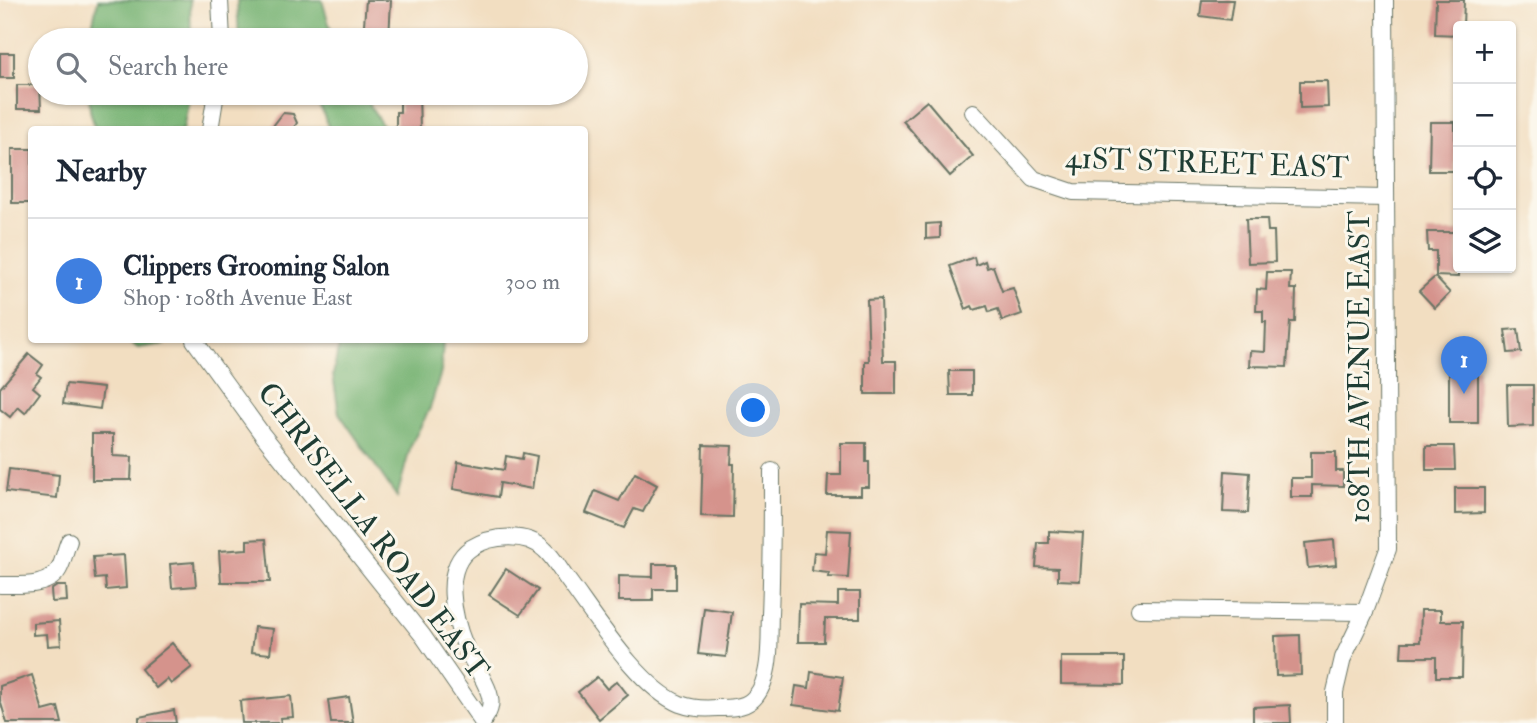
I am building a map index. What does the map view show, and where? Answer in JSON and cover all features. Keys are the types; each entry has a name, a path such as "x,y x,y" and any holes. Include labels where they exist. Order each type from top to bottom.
{"street":[{"path":"220,0 221,28"},
{"name":"108TH AVENUE EAST","path":"1335,723 1335,692 1343,658 1365,612 1388,549 1385,0"},
{"path":"211,126 214,105"},
{"name":"41ST STREET EAST","path":"973,112 1034,179 1073,192 1386,198"},
{"name":"CHRISELLA ROAD EAST","path":"196,343 262,434 424,636 482,723"},
{"path":"482,723 490,712 489,693 465,647 456,620 453,603 456,564 479,544 503,538 528,539 545,549 611,639 635,667 653,685 679,703 712,709 743,706 753,700 766,677 769,647 772,471"},
{"path":"0,585 39,583 54,578 61,567 68,541"},
{"path":"1139,609 1365,612"}],"green space":[{"path":"98,0 190,0 191,28 92,28"},
{"path":"237,0 322,0 331,28 238,28"},
{"path":"90,105 188,105 184,126 94,126"},
{"path":"318,105 370,105 382,126 328,126"},
{"path":"131,343 164,344 138,348"},
{"path":"339,343 443,343 441,372 430,408 411,445 397,497 339,413 333,375"}],"building":[{"path":"366,0 391,0 390,28 364,28"},
{"path":"1202,0 1233,0 1230,20 1200,16"},
{"path":"1436,0 1464,0 1463,21 1453,21 1453,35 1435,34"},
{"path":"0,53 14,53 14,78 0,78"},
{"path":"1300,81 1327,81 1328,107 1300,108"},
{"path":"17,85 28,85 28,105 41,105 41,109 17,109"},
{"path":"927,101 973,156 950,176 903,121"},
{"path":"400,105 419,105 420,126 396,126 396,112 400,112"},
{"path":"283,113 293,114 297,123 295,126 273,126"},
{"path":"1430,122 1453,122 1453,171 1429,171"},
{"path":"12,149 28,149 28,203 12,203"},
{"path":"1246,219 1267,219 1268,231 1274,231 1275,262 1248,263"},
{"path":"940,223 940,238 926,239 926,224"},
{"path":"1427,232 1453,232 1453,273 1458,273 1458,277 1436,276 1436,251 1428,251"},
{"path":"974,257 976,265 985,261 987,268 993,266 1002,291 1013,288 1022,314 1002,321 998,309 989,312 987,306 974,310 972,306 966,309 950,266"},
{"path":"1267,272 1291,272 1290,289 1296,289 1295,322 1290,322 1287,367 1249,366 1250,351 1265,352 1266,322 1263,322 1263,311 1256,311 1257,289 1266,290"},
{"path":"1435,277 1450,293 1435,308 1419,291"},
{"path":"881,299 883,361 896,361 896,394 865,394 865,361 869,361 867,300"},
{"path":"1518,329 1521,352 1508,353 1505,330"},
{"path":"29,354 43,365 37,374 41,377 33,387 40,393 25,413 18,407 10,417 0,409 0,388"},
{"path":"1449,367 1478,367 1478,423 1449,423"},
{"path":"949,371 972,371 972,395 950,395"},
{"path":"66,384 103,388 100,409 63,404"},
{"path":"1507,385 1533,385 1533,426 1508,427"},
{"path":"92,434 113,434 113,456 132,457 131,480 92,480"},
{"path":"841,443 866,443 869,487 861,487 861,495 827,495 828,475 841,475"},
{"path":"703,445 732,446 733,517 701,516"},
{"path":"1426,446 1454,446 1455,470 1426,470"},
{"path":"1311,452 1336,452 1336,471 1343,471 1343,486 1312,485 1312,497 1291,497 1291,478 1311,478"},
{"path":"523,453 537,456 532,489 500,483 498,497 453,489 458,462 504,470 506,456 522,459"},
{"path":"9,469 59,475 57,498 6,492"},
{"path":"1225,471 1250,473 1248,513 1223,512"},
{"path":"635,473 657,485 643,512 634,509 624,528 586,513 595,491 619,501"},
{"path":"1455,488 1484,488 1484,513 1455,514"},
{"path":"827,530 851,531 848,578 828,577 829,573 812,571 814,552 825,553"},
{"path":"1049,531 1083,533 1080,581 1058,580 1058,568 1036,567 1038,543 1049,543"},
{"path":"266,539 270,582 221,582 219,551 247,549 247,540"},
{"path":"1334,540 1336,565 1308,568 1305,543"},
{"path":"124,555 126,588 106,590 105,578 95,579 93,557"},
{"path":"194,562 196,586 172,588 170,564"},
{"path":"653,564 676,564 676,589 653,589 653,601 619,601 619,576 653,577"},
{"path":"506,569 538,590 520,615 489,595"},
{"path":"57,586 66,586 67,601 52,602 51,590"},
{"path":"838,592 860,592 860,619 825,619 824,642 798,642 799,604 838,605"},
{"path":"704,608 732,612 726,657 698,654"},
{"path":"1421,610 1441,610 1441,621 1463,621 1462,677 1436,677 1436,657 1401,657 1402,642 1420,642"},
{"path":"59,621 61,645 48,646 47,634 33,635 33,623"},
{"path":"254,627 273,629 270,654 251,652"},
{"path":"1300,635 1301,675 1276,676 1275,636"},
{"path":"172,643 192,667 171,684 167,679 156,688 141,669"},
{"path":"1061,657 1124,657 1124,685 1061,684"},
{"path":"811,672 843,677 838,711 793,705 796,686 809,688"},
{"path":"32,675 43,711 58,707 62,723 7,723 0,700 0,686"},
{"path":"597,677 607,689 617,681 628,695 599,719 578,692"},
{"path":"291,696 293,717 280,718 281,723 242,723 240,701"},
{"path":"349,697 353,723 331,723 328,700"},
{"path":"1290,705 1291,723 1253,723 1253,707"},
{"path":"174,710 176,723 139,723 139,717"}],"place":[{"name":"Clippers Grooming Salon","path":"1464,394"}]}
